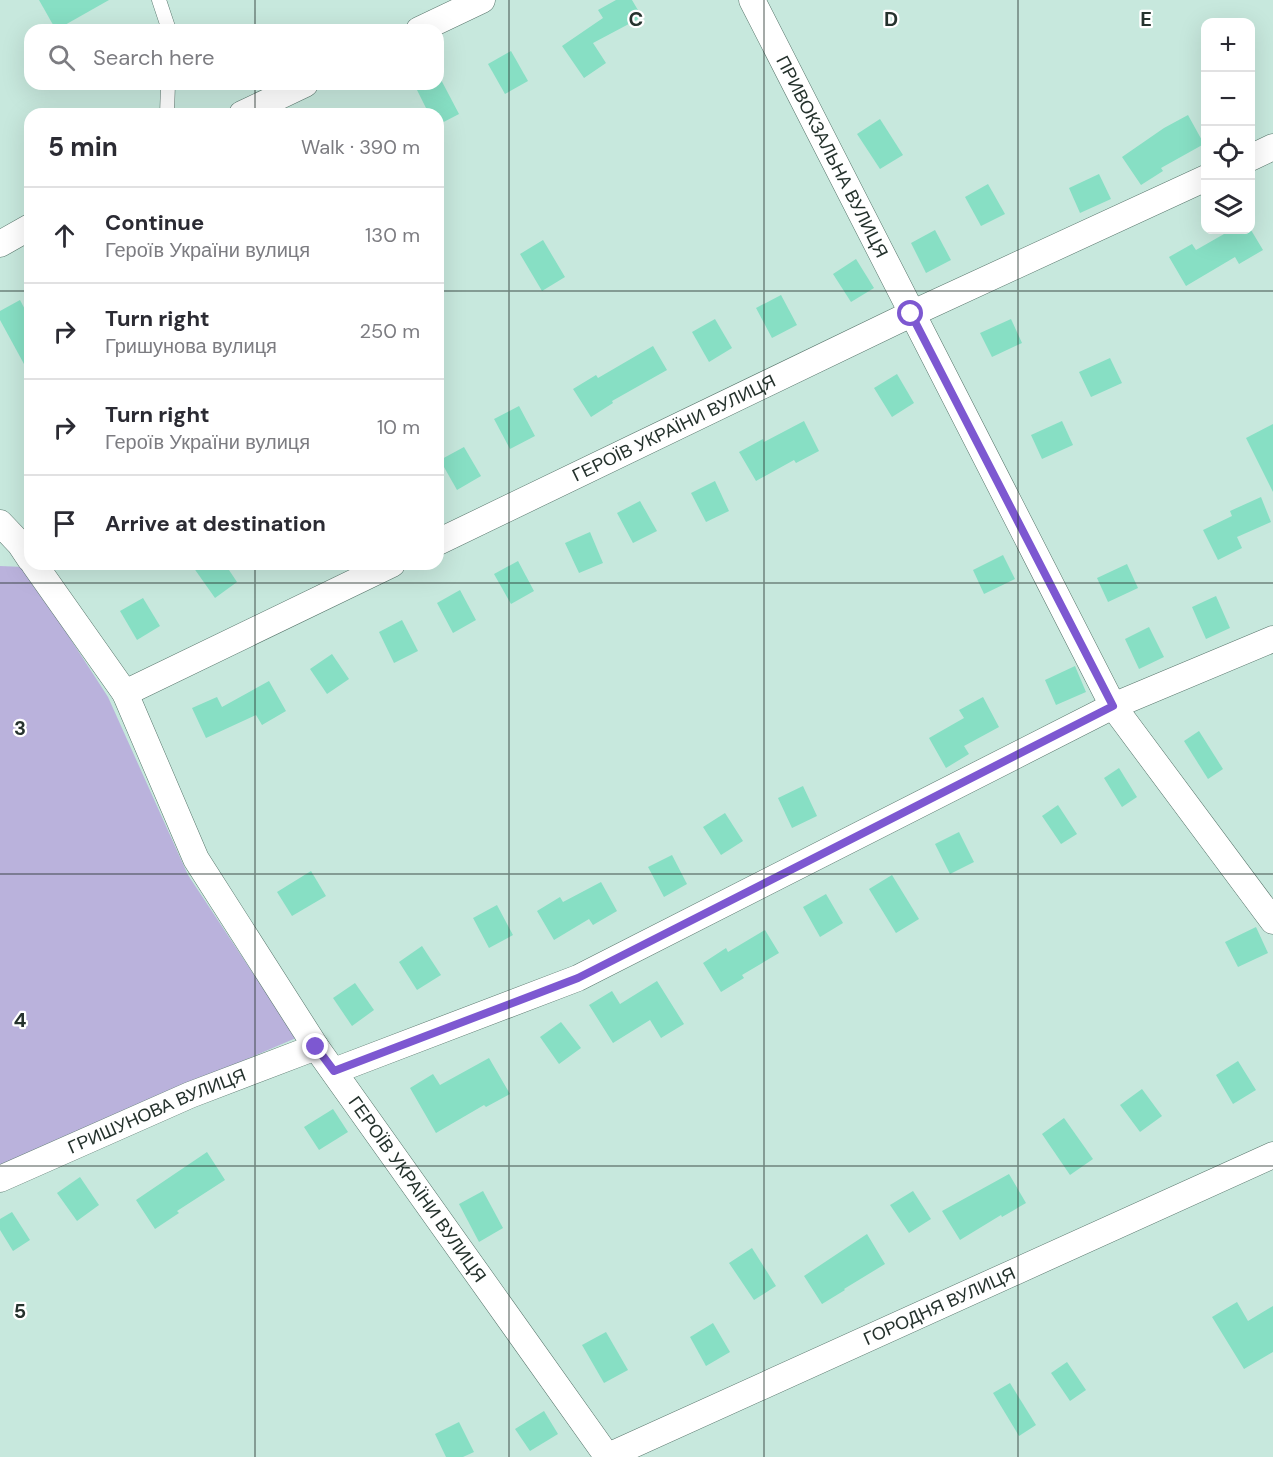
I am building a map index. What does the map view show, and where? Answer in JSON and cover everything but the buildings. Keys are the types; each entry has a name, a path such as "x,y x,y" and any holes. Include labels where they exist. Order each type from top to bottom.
{"street":[{"path":"432,24 482,0"},
{"name":"ПРИВОКЗАЛЬНА ВУЛИЦЯ","path":"752,0 911,314"},
{"path":"255,108 292,90"},
{"path":"1255,156 1273,147"},
{"name":"ГЕРОЇВ УКРАЇНИ ВУЛИЦЯ","path":"444,539 911,314 1202,180"},
{"path":"0,244 24,230"},
{"path":"911,314 1113,706 1273,921"},
{"name":"ГЕРОЇВ УКРАЇНИ ВУЛИЦЯ","path":"0,523 21,553"},
{"name":"ГЕРОЇВ УКРАЇНИ ВУЛИЦЯ","path":"34,570 125,693 196,859 316,1047 606,1457"},
{"path":"125,693 380,570"},
{"path":"334,1071 578,978 1113,706 1273,639"},
{"name":"ГРИШУНОВА ВУЛИЦЯ","path":"0,1179 190,1095 316,1047"},
{"name":"ГОРОДНЯ ВУЛИЦЯ","path":"606,1457 1273,1155"}],"lane":[{"path":"159,0 167,24"},
{"path":"167,108 168,90"}],"shaded area":[{"path":"0,566 24,567 108,697 188,875 296,1038 0,1165"}],"route":[{"path":"316,1047 334,1071 578,978 1113,706 911,314"}]}
